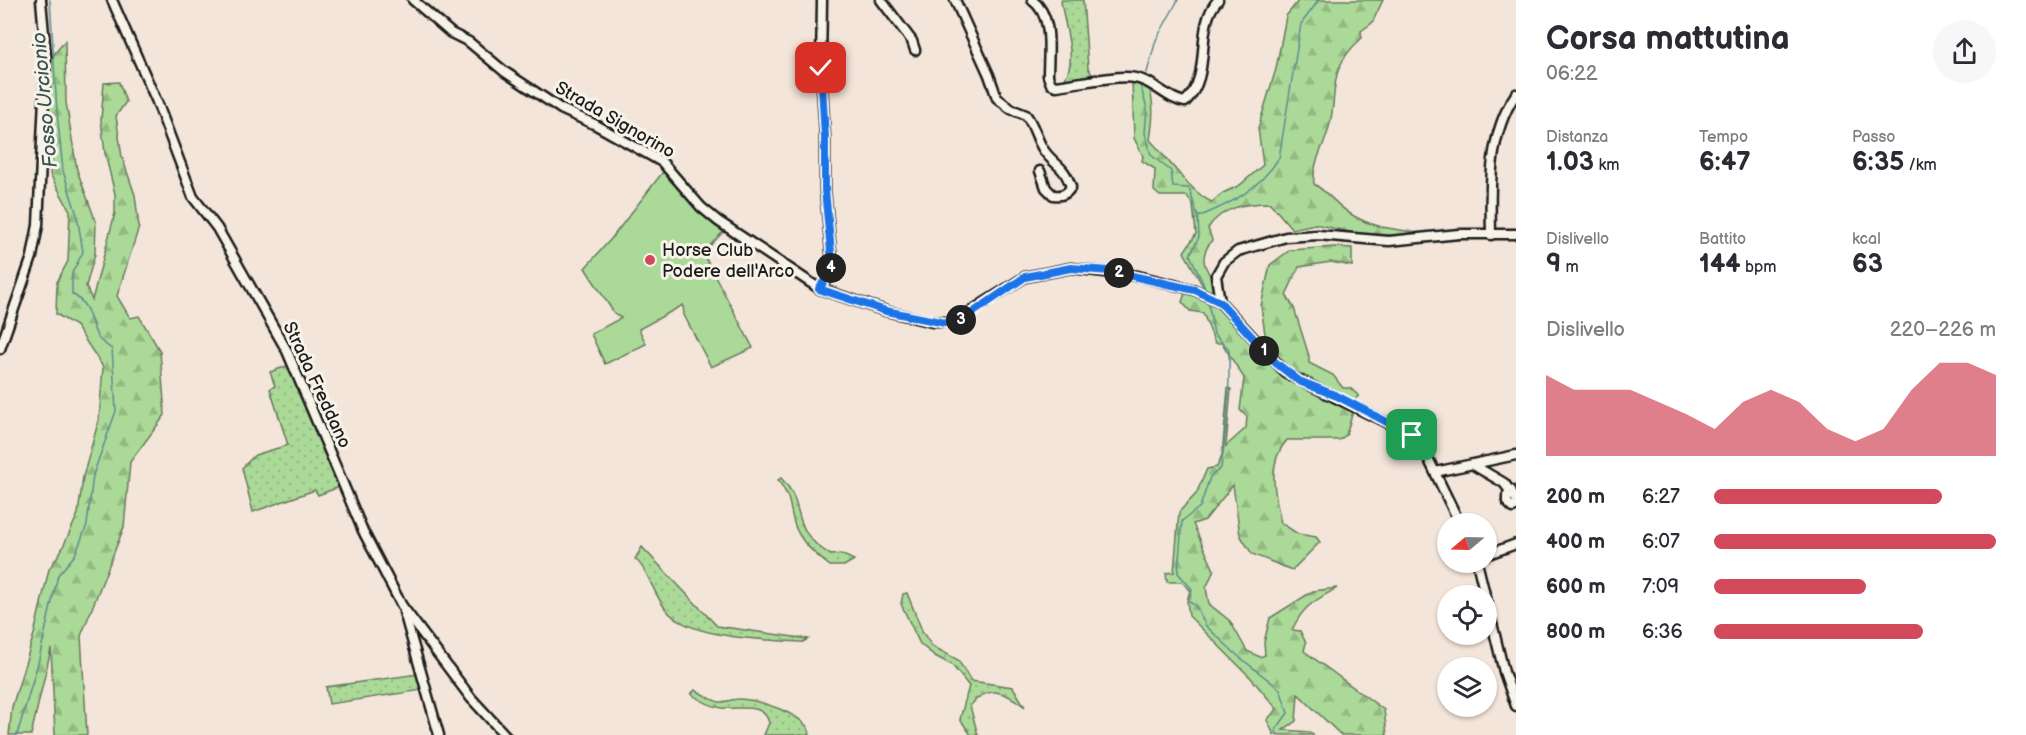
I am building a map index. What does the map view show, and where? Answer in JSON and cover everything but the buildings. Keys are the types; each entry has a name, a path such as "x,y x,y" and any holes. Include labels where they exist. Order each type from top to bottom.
{"street":[{"path":"0,349 32,257 38,225 46,56 42,0"},
{"name":"Strada Freddano","path":"112,0 157,102 193,197 217,228 287,351 363,531 402,606 471,698 505,735"},
{"name":"Strada Signorino","path":"413,0 451,33 469,42 505,72 561,109 597,125 662,162 701,207 718,221 819,289 932,322 954,322 1025,277 1071,268 1138,276 1195,290 1220,302 1287,374 1412,435 1424,450 1455,513"},
{"path":"819,289 828,275 832,262 825,190 821,68 822,0"},
{"path":"881,0 912,41 915,50"},
{"path":"955,0 997,98 1011,109 1026,115 1043,149 1060,165 1071,187 1067,193 1060,196 1053,195 1040,171"},
{"path":"1032,0 1043,9 1047,25 1048,76 1051,84 1056,86 1135,78 1148,82 1174,100 1185,102 1193,95 1200,78 1207,24 1212,6 1218,0"},
{"path":"1491,235 1492,162 1508,105 1516,94"},
{"path":"1220,302 1216,276 1224,262 1238,251 1286,237 1318,235 1389,241 1459,234 1516,234"},
{"path":"1435,472 1475,466 1516,455"},
{"path":"1475,466 1504,483 1516,499"},
{"path":"1511,490 1507,496 1507,502 1513,508 1516,505"},
{"path":"1497,551 1516,544"},
{"path":"1480,573 1504,672 1516,706"},
{"path":"402,606 439,735"}],"green space":[{"path":"1061,0 1083,0 1088,68 1095,79 1061,83 1070,66 1070,55"},
{"path":"1299,0 1383,0 1372,23 1361,31 1362,38 1342,61 1335,83 1328,131 1316,164 1314,184 1361,220 1383,227 1413,232 1413,236 1363,235 1315,224 1292,229 1270,203 1235,208 1220,215 1208,228 1212,240 1204,257 1216,289 1216,297 1205,290 1184,252 1196,234 1193,205 1187,196 1160,196 1154,191 1155,169 1142,161 1143,156 1134,138 1132,79 1148,84 1153,112 1150,140 1196,191 1212,202 1223,193 1240,185 1263,165 1258,128 1276,69 1286,16"},
{"path":"65,41 66,102 77,170 96,222 95,254 86,286 92,300 115,213 115,194 105,153 101,120 104,83 119,82 126,102 116,116 122,157 135,195 139,227 117,296 130,318 139,316 160,351 165,415 130,462 124,527 81,636 87,735 55,735 51,649 31,735 9,735 12,707 34,634 49,569 61,551 78,514 83,477 99,419 103,367 76,326 56,314 57,282 68,261 70,211 50,174 53,152 47,141 50,59"},
{"name":"Horse Club Podere dell'Arco","path":"666,168 699,210 724,231 703,253 753,348 711,367 684,315 683,305 639,329 646,344 605,364 591,334 621,318 614,313 585,268 611,239"},
{"path":"1352,248 1352,266 1331,262 1299,267 1286,295 1294,308 1309,356 1309,363 1333,375 1343,388 1350,388 1359,396 1352,401 1279,365 1266,341 1261,306 1270,265 1290,250"},
{"path":"1196,292 1215,301 1280,370 1354,408 1346,435 1339,440 1287,440 1276,459 1274,480 1281,523 1298,534 1316,537 1320,542 1292,570 1252,554 1240,535 1233,485 1205,520 1193,524 1214,570 1206,588 1209,604 1230,621 1247,651 1260,657 1265,655 1264,642 1270,618 1313,591 1337,588 1310,605 1300,615 1292,630 1300,631 1306,643 1304,651 1384,710 1387,735 1341,735 1298,694 1296,721 1283,730 1310,732 1313,735 1274,735 1267,720 1277,709 1251,678 1189,616 1187,601 1190,590 1182,582 1167,582 1166,573 1174,572 1179,512 1196,494 1207,469 1217,467 1222,455 1228,388 1231,389 1226,446 1246,428 1247,417 1240,410 1244,378 1222,343 1215,343 1203,313 1190,311 1182,302 1185,293"},
{"path":"290,365 339,487 318,495 315,490 253,512 242,468 255,455 288,445 270,389 275,386 270,372"},
{"path":"781,478 794,498 808,536 831,555 841,554 854,560 844,566 830,566 809,547 796,530 788,497 778,480"},
{"path":"642,547 717,626 808,639 803,642 732,636 713,633 680,622 659,600 644,570 635,559"},
{"path":"907,593 923,633 932,646 958,660 971,681 1013,687 1025,707 997,692 983,695 970,706 978,735 971,735 960,719 969,686 952,665 935,656 920,644 901,604 903,594"},
{"path":"418,674 423,690 329,704 326,687"},
{"path":"695,690 717,701 739,699 769,705 801,721 810,735 764,735 769,723 762,712 750,708 714,706 691,694"}],"waterway":[{"name":"Fosso Urcionio","path":"17,735 38,663 58,575 75,555 87,525 93,475 116,411 112,349 98,338 86,307 72,294 72,273 83,252 77,215 63,171 50,0"},
{"path":"1146,76 1156,40 1178,0"},
{"path":"1207,292 1190,255 1199,237 1198,217 1223,206 1254,187 1279,158 1301,24 1319,0"},
{"path":"1140,85 1147,108 1145,133 1151,155 1171,171 1173,187 1189,188 1198,217"},
{"path":"1208,301 1214,334 1229,349 1225,438 1221,468 1210,477 1200,507 1182,521 1178,573 1192,589 1189,601 1196,607 1206,626 1238,656 1280,689 1288,713 1275,731 1279,735"}],"place":[{"name":"Horse Club Podere dell'Arco","path":"650,260"}],"route":[{"path":"821,68 825,190 832,262 828,275 819,289 886,311 945,323 962,320 1025,277 1035,273 1071,268 1110,271 1195,290 1220,302 1287,374 1337,396 1412,435"}]}
